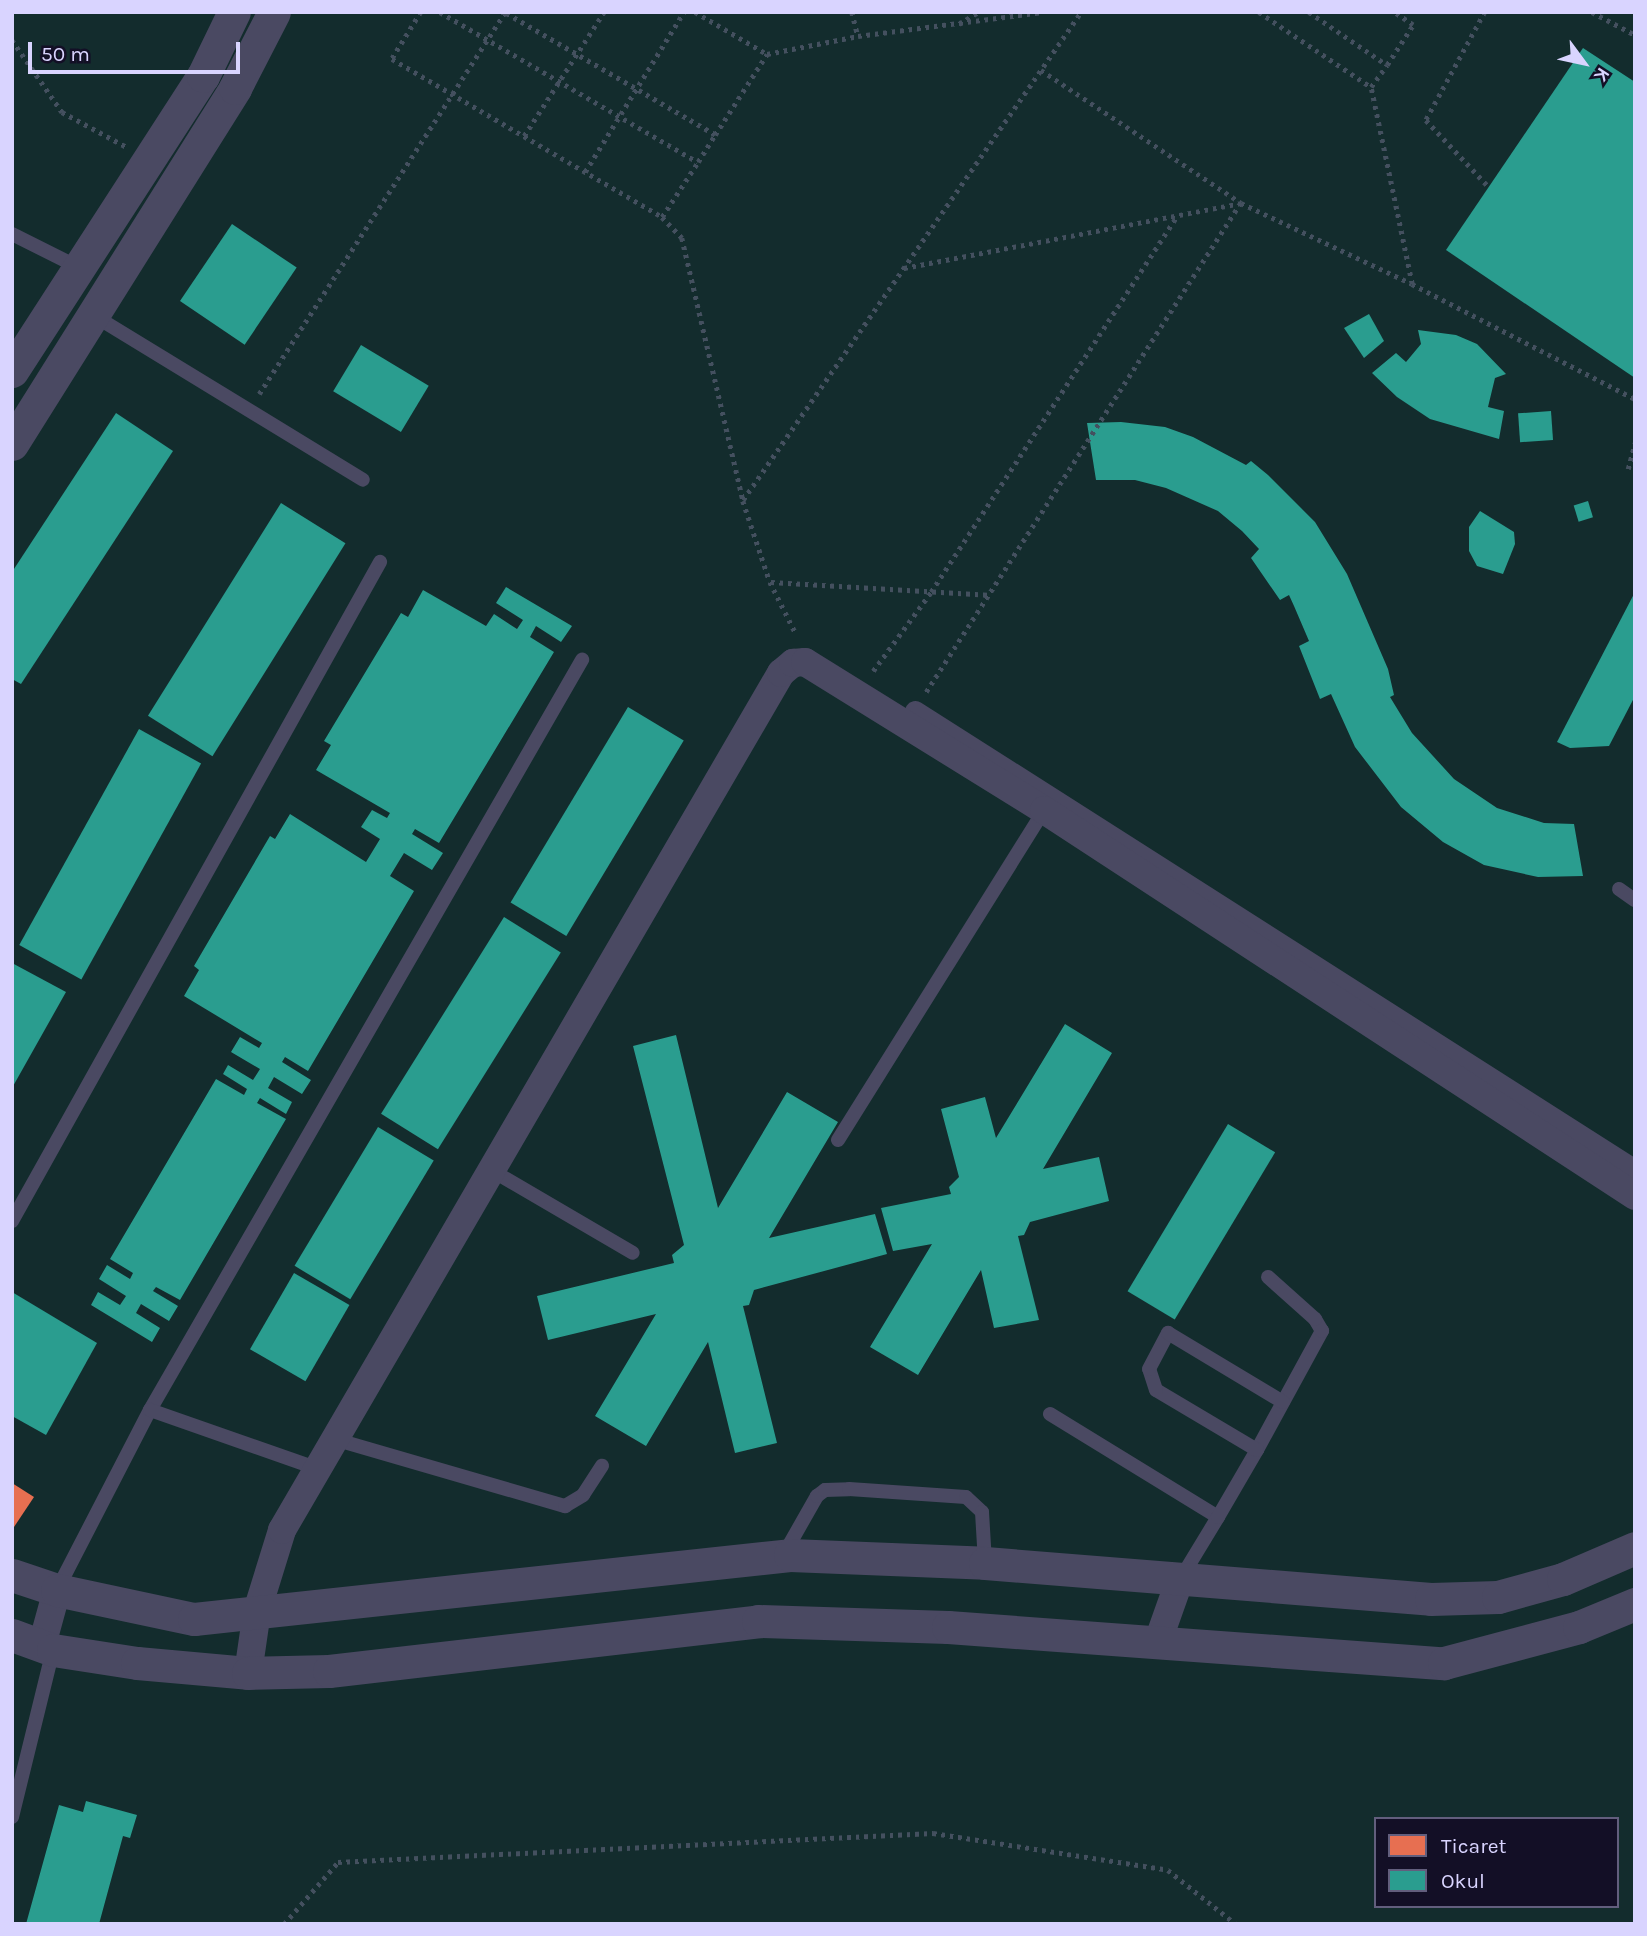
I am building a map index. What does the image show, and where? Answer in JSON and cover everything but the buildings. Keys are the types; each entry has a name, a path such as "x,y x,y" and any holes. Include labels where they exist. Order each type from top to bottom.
{"street":[{"path":"12,371 203,76 234,12"},
{"path":"12,444 235,88 274,12"},
{"path":"248,1673 257,1611 282,1530 781,673 793,663 806,662 1044,810 1635,1196"},
{"path":"915,711 1635,1170"},
{"path":"12,1575 57,1590 194,1619 782,1556 985,1563 1431,1599 1498,1597 1563,1579 1635,1548"},
{"path":"1157,1644 1180,1579"},
{"path":"57,1590 36,1643 136,1664 248,1673 329,1671 758,1621 948,1627 1444,1663 1579,1628 1635,1604"}],"lane":[{"path":"235,88 286,12"},
{"path":"12,234 81,268"},
{"path":"93,315 363,480"},
{"path":"12,1221 380,562"},
{"path":"57,1590 150,1410 582,660"},
{"path":"838,1140 1044,810"},
{"path":"1619,889 1635,900"},
{"path":"491,1170 633,1253"},
{"path":"1180,1579 1258,1450 1322,1331 1315,1319 1268,1278"},
{"path":"1258,1450 1156,1390 1149,1369 1168,1333 1283,1402"},
{"path":"150,1410 316,1468"},
{"path":"1050,1414 1218,1517"},
{"path":"334,1439 565,1506 583,1495 602,1466"},
{"path":"782,1556 817,1496 825,1490 849,1489 967,1497 982,1511 985,1563"},
{"path":"12,1817 36,1643"}],"path":[{"path":"421,12 391,59 662,217 682,238 743,501 770,582 798,637"},
{"path":"440,12 698,162"},
{"path":"248,410 454,96 505,12 715,135"},
{"path":"524,136 604,12"},
{"path":"585,172 684,12"},
{"path":"695,12 767,54 858,36 956,26 1042,12"},
{"path":"852,12 858,36"},
{"path":"956,26 978,12"},
{"path":"743,501 1081,12"},
{"path":"1259,12 1371,87 1412,284"},
{"path":"1308,12 1387,65"},
{"path":"1371,87 1413,25 1394,12"},
{"path":"1485,12 1426,120 1489,187"},
{"path":"1592,12 1635,36"},
{"path":"12,40 62,112 150,160"},
{"path":"662,217 767,54"},
{"path":"1041,70 1241,203 1412,284 1635,399"},
{"path":"904,268 1241,203"},
{"path":"915,711 1241,203"},
{"path":"866,680 931,592 1177,216"},
{"path":"1628,470 1635,443"},
{"path":"770,582 988,596"},
{"path":"284,1924 338,1862 933,1833 1168,1870 1236,1924"}],"green space":[{"path":"12,12 1635,12 1635,1924 12,1924"}]}
